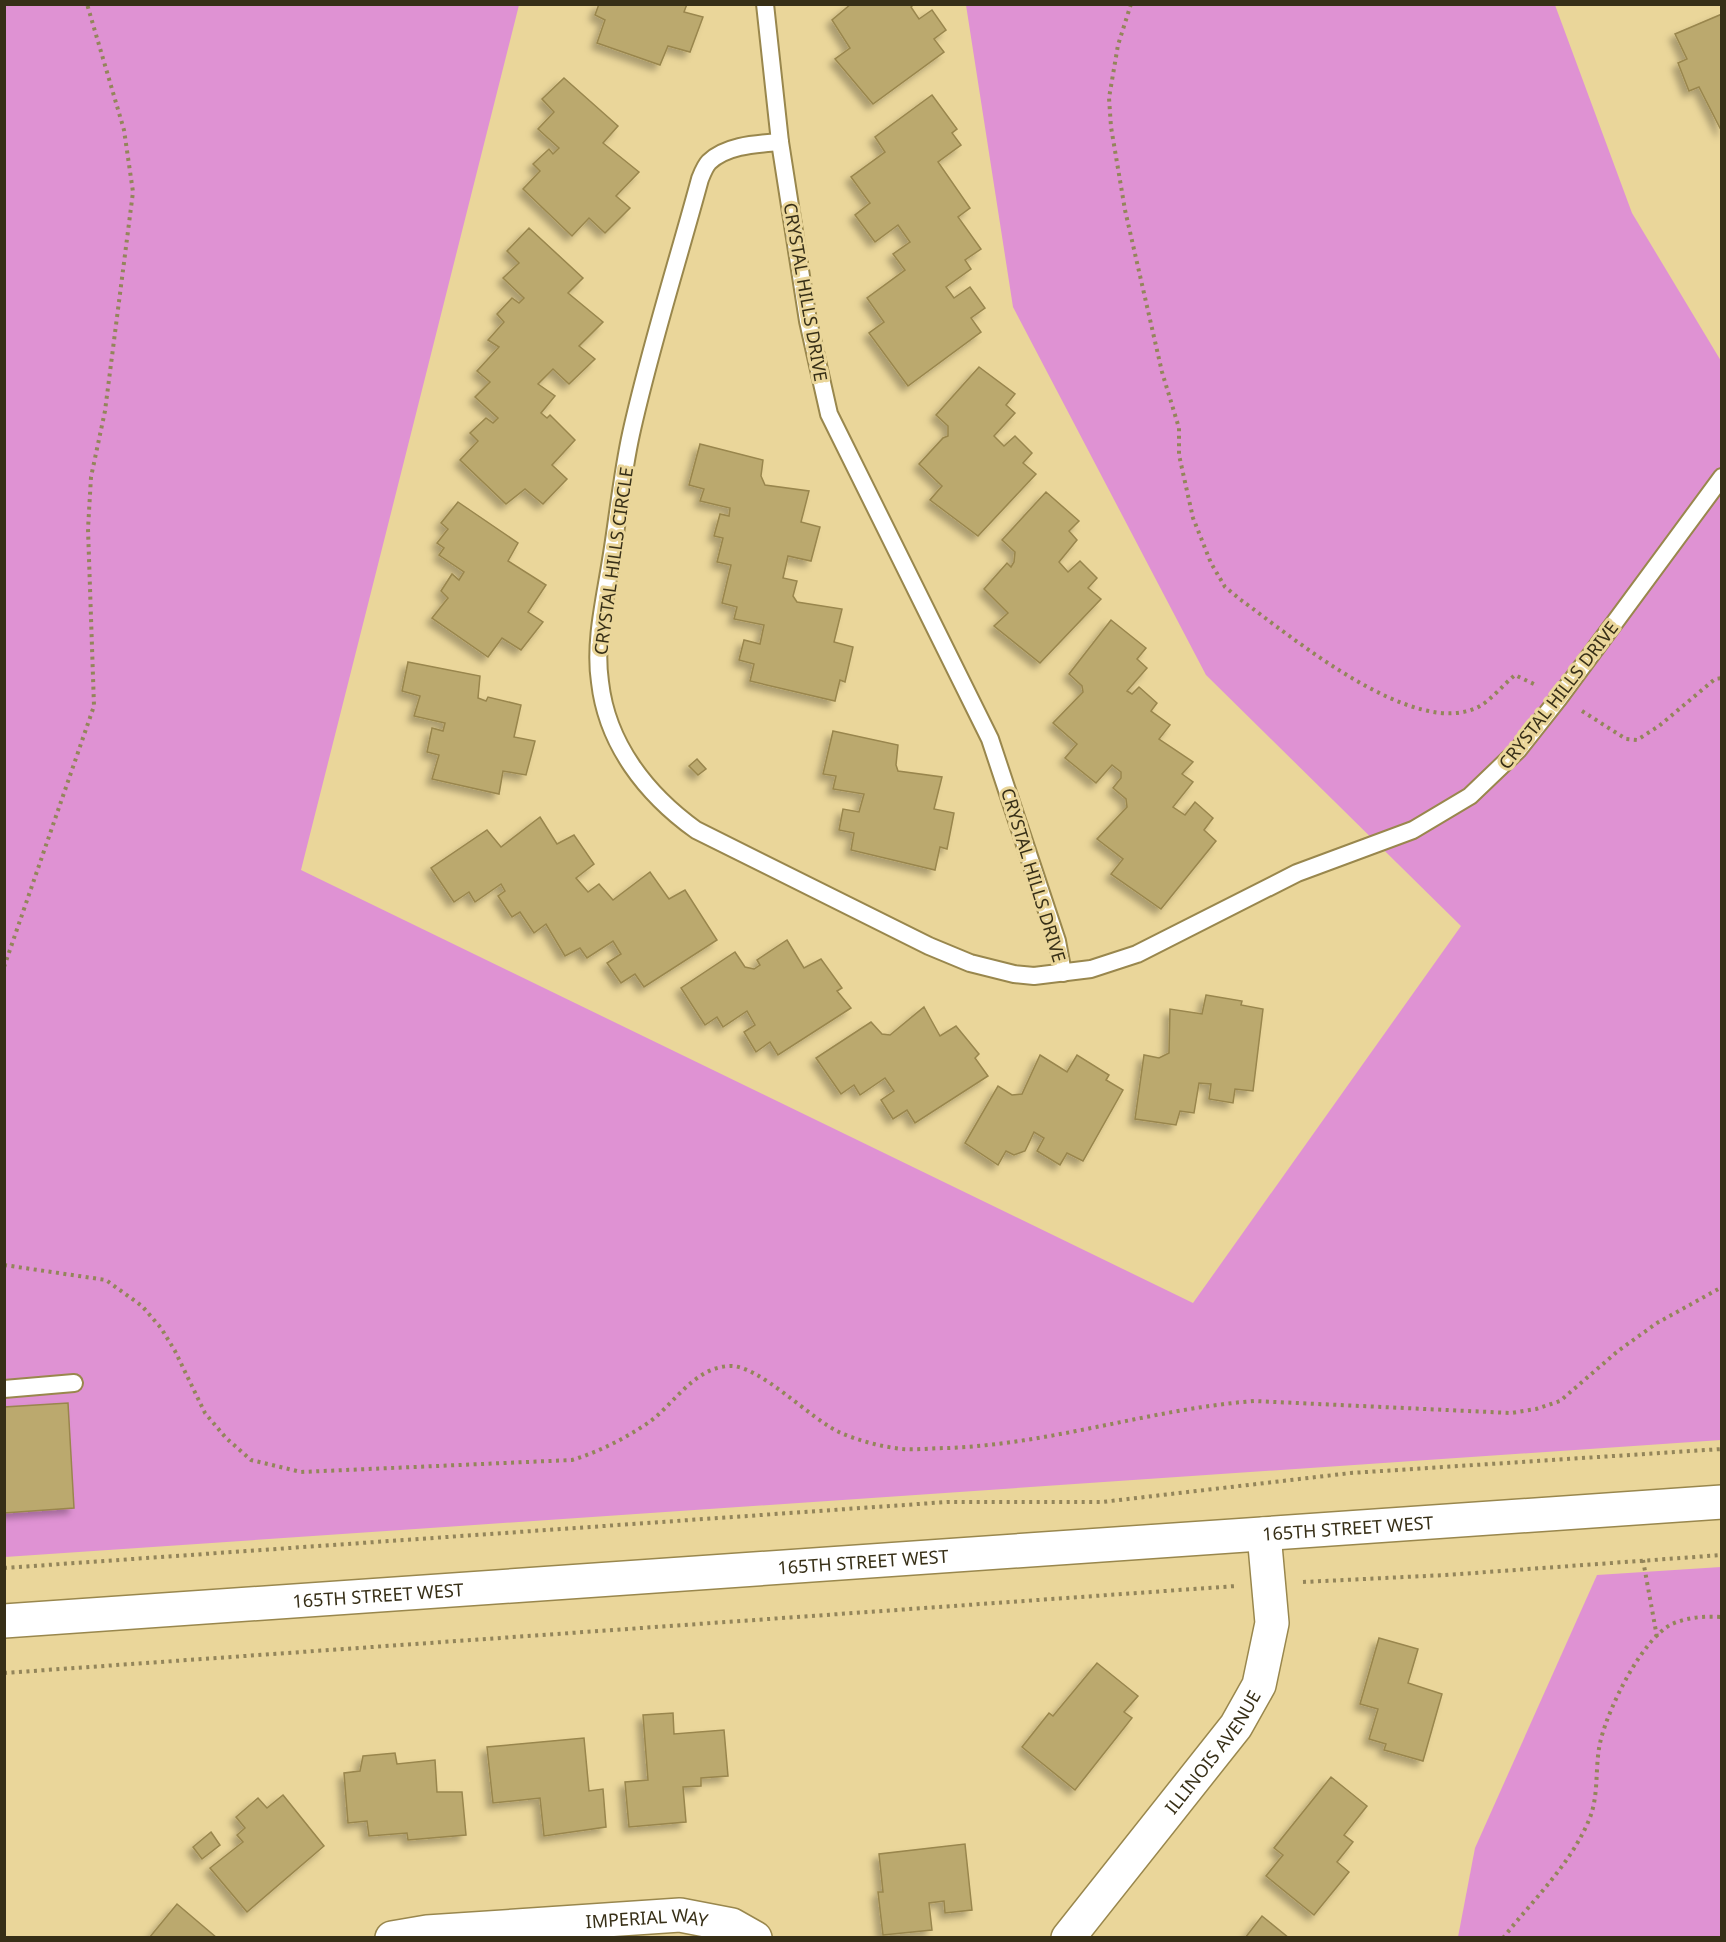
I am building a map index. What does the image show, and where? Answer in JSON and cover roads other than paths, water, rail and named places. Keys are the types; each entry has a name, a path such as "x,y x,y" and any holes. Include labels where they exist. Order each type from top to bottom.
{"street":[{"name":"165TH STREET WEST","path":"4,1621 1722,1502"},
{"name":"ILLINOIS AVENUE","path":"1068,1938 1236,1726 1249,1706 1259,1685 1272,1623 1264,1534"},
{"name":"IMPERIAL WAY","path":"392,1938 427,1932 680,1915 732,1925 755,1938"}],"lane":[{"name":"CRYSTAL HILLS DRIVE","path":"765,4 780,142 808,321 829,414 990,739 1008,787 1057,941 1062,973 1091,969 1137,954 1297,873 1413,830 1446,813 1493,776 1559,698 1722,477"},
{"name":"CRYSTAL HILLS CIRCLE","path":"780,142 742,146 726,153 709,162 700,179 628,452 600,632 599,681 611,726 621,748 644,783 674,814 696,830 970,963 1014,974 1062,973"},
{"path":"4,1389 74,1383"}]}
